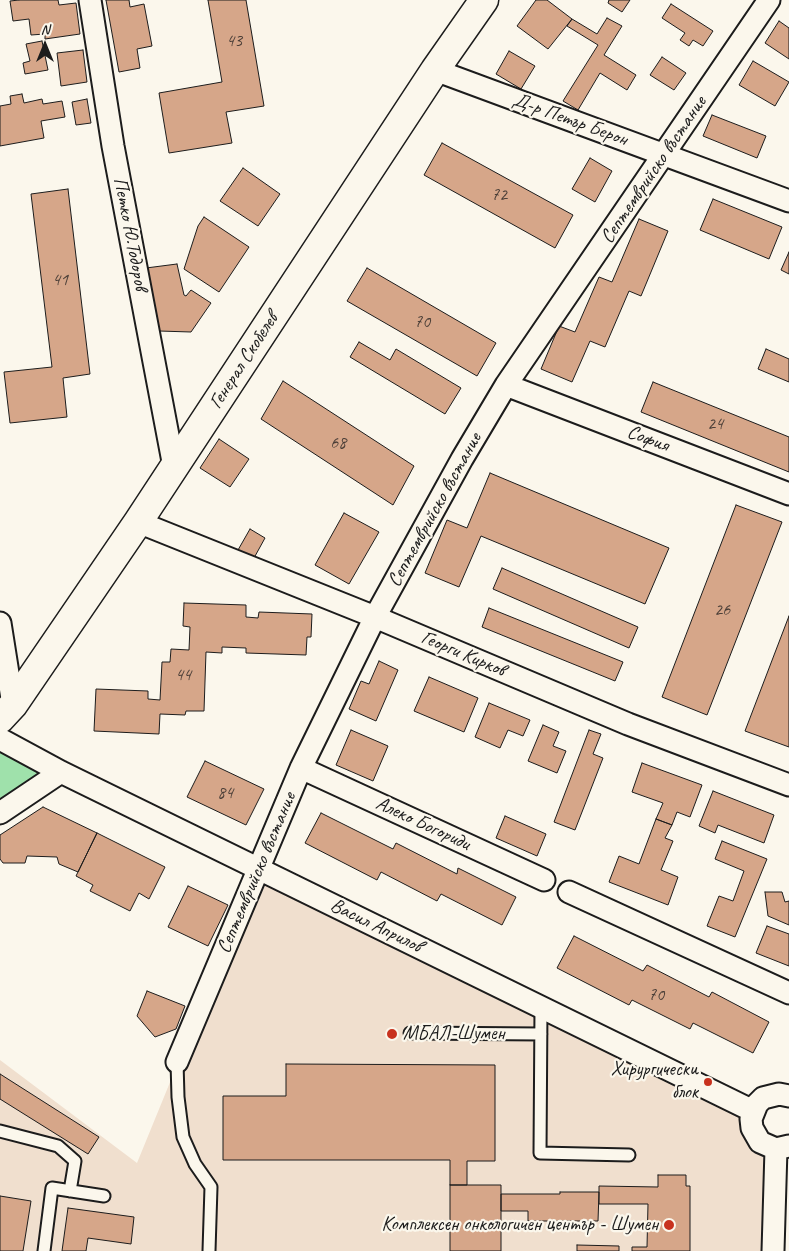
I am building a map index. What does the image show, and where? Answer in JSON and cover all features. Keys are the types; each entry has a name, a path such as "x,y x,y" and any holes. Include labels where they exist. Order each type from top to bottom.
{"street":[{"name":"Петко Ю.Тодоров","path":"90,0 113,146 174,467"},
{"name":"Генерал Скобелев","path":"6,712 138,522 435,70 484,0"},
{"name":"Септемврийско въстание","path":"177,1062 301,768 375,617 462,459 506,384 665,155 769,0"},
{"name":"Д-р Петър Берон","path":"435,70 789,201"},
{"name":"София","path":"506,384 789,494"},
{"name":"Георги Кирков","path":"138,522 375,617 628,724 789,785"},
{"path":"0,623 6,712"},
{"name":"Васил Априлов","path":"0,739 61,772 753,1111"},
{"name":"Алеко Богориди","path":"301,768 544,880"},
{"path":"0,813 61,772"},
{"path":"569,892 789,993"},
{"path":"773,1251 783,1147 760,1142 752,1128 753,1111 757,1104 771,1095 788,1093"}],"lane":[{"path":"541,1008 540,1153 629,1155"},
{"path":"410,1033 541,1034"},
{"path":"177,1062 178,1097 183,1137 194,1164 210,1187 208,1251"},
{"path":"0,1131 58,1146 75,1160 70,1191"},
{"path":"44,1251 52,1188 104,1196"}],"shaded area":[{"name":"МБАЛ-Шумен","path":"258,867 753,1109 750,1124 777,1146 773,1251 0,1251 0,1060 137,1163"}],"green space":[{"path":"0,739 61,772 0,813"}],"building":[{"path":"58,0 59,5 76,3 80,34 45,39 45,34 31,35 29,19 13,21 10,1"},
{"path":"106,0 129,0 130,7 144,4 152,46 137,49 140,68 119,72"},
{"path":"208,0 246,0 264,106 226,112 232,143 169,153 159,93 222,82"},
{"path":"536,0 547,0 572,19 548,49 517,26"},
{"path":"609,0 630,0 622,12 608,3"},
{"path":"671,4 713,31 703,46 693,40 689,46 680,40 685,33 662,18"},
{"path":"607,18 622,26 604,55 636,75 627,90 600,73 578,110 563,101 598,45 567,26 572,19 597,34"},
{"path":"779,21 789,28 789,59 765,43"},
{"path":"42,41 48,70 25,74 23,63 30,61 26,44"},
{"path":"83,50 87,82 61,86 57,53"},
{"path":"509,51 535,66 521,89 496,74"},
{"path":"662,57 686,73 674,90 650,75"},
{"path":"753,61 789,82 775,106 739,85"},
{"path":"22,94 24,103 42,99 43,104 62,101 65,117 41,121 44,138 0,146 0,106 11,104 10,96"},
{"path":"87,99 91,123 76,125 72,102"},
{"path":"712,115 766,136 757,158 703,136"},
{"path":"442,143 573,215 555,248 424,175"},
{"path":"590,158 612,171 595,202 572,189"},
{"path":"243,168 280,194 258,226 220,201"},
{"path":"68,189 90,374 63,378 67,417 10,423 4,372 52,367 31,194"},
{"path":"713,199 782,227 769,259 700,230"},
{"path":"204,217 249,247 219,292 184,269 198,226"},
{"path":"639,219 668,231 641,296 629,291 605,347 590,341 572,382 541,369 559,326 575,332 599,277 612,282"},
{"path":"789,252 789,274 781,270"},
{"path":"177,264 184,295 186,296 191,290 211,303 191,332 159,331 146,268"},
{"path":"367,268 496,343 477,376 347,301"},
{"path":"359,342 390,360 396,349 461,388 445,414 350,357"},
{"path":"766,349 789,359 789,382 758,369"},
{"path":"283,381 414,466 393,505 261,419"},
{"path":"653,382 789,437 789,472 641,412"},
{"path":"219,439 249,459 230,487 200,468"},
{"path":"490,473 669,548 645,604 481,536 459,587 425,573 447,520 467,528"},
{"path":"736,505 782,522 707,715 662,697"},
{"path":"344,513 379,532 349,584 315,565"},
{"path":"250,529 265,538 254,558 238,550"},
{"path":"502,568 638,627 629,648 493,589"},
{"path":"184,603 246,605 246,617 258,618 259,612 312,614 311,637 307,637 306,655 246,653 246,648 222,647 222,653 206,652 204,711 186,711 185,715 160,714 159,734 94,731 96,689 148,691 148,699 160,700 162,662 170,662 171,649 189,650 190,627 183,626"},
{"path":"489,608 623,662 615,681 482,627"},
{"path":"789,616 789,747 745,731"},
{"path":"379,661 398,670 376,721 349,709 361,681 369,684"},
{"path":"429,677 478,698 464,732 414,711"},
{"path":"489,703 530,720 523,736 508,730 500,748 475,737"},
{"path":"543,725 559,732 553,746 566,751 557,773 528,761"},
{"path":"351,730 388,746 373,781 336,765"},
{"path":"589,730 601,734 593,754 603,758 575,830 554,822"},
{"path":"205,761 264,789 246,825 187,797"},
{"path":"642,763 702,785 690,817 677,812 672,825 656,819 663,803 632,792"},
{"path":"713,791 774,815 764,843 718,825 715,833 699,826"},
{"path":"43,807 97,833 78,872 59,864 57,857 27,856 25,863 3,863 0,859 0,835"},
{"path":"321,813 393,849 396,843 457,874 458,868 516,897 502,925 441,894 437,901 381,872 377,880 305,843"},
{"path":"505,816 546,834 537,856 496,838"},
{"path":"656,819 672,825 665,838 673,841 661,870 678,877 668,905 609,882 619,856 639,864"},
{"path":"97,833 165,867 149,899 139,893 130,911 90,891 93,885 76,876"},
{"path":"722,841 767,859 735,937 707,926 719,896 733,901 744,871 715,859"},
{"path":"188,886 228,905 208,946 168,927"},
{"path":"765,892 782,892 785,902 789,901 789,925 768,916"},
{"path":"767,926 789,934 789,966 756,953"},
{"path":"574,936 643,971 647,965 709,997 712,992 769,1022 753,1053 693,1023 690,1029 632,1000 629,1005 557,968"},
{"path":"147,991 185,1006 176,1029 155,1037 137,1016"},
{"path":"286,1064 495,1065 495,1161 467,1161 467,1185 450,1185 450,1160 223,1160 223,1096 286,1096"},
{"path":"0,1074 99,1137 88,1154 0,1099"},
{"name":"￼Комплексен онкологичен център - Шумен","path":"658,1175 686,1175 686,1186 690,1186 690,1251 632,1251 632,1247 647,1247 648,1204 599,1204 599,1186 658,1187"},
{"path":"450,1185 501,1185 501,1251 450,1251"},
{"path":"560,1192 599,1192 598,1221 528,1221 528,1211 501,1211 501,1194 560,1194"},
{"path":"0,1196 31,1201 23,1251 0,1251"},
{"path":"68,1208 134,1217 131,1244 88,1238 86,1251 62,1251"},
{"path":"577,1245 619,1246 619,1251 577,1251"}],"place":[{"name":"МБАЛ-Шумен","path":"392,1034"},
{"name":"Хирургически блок","path":"708,1082"},
{"name":"￼Комплексен онкологичен център - Шумен","path":"669,1225"}]}
